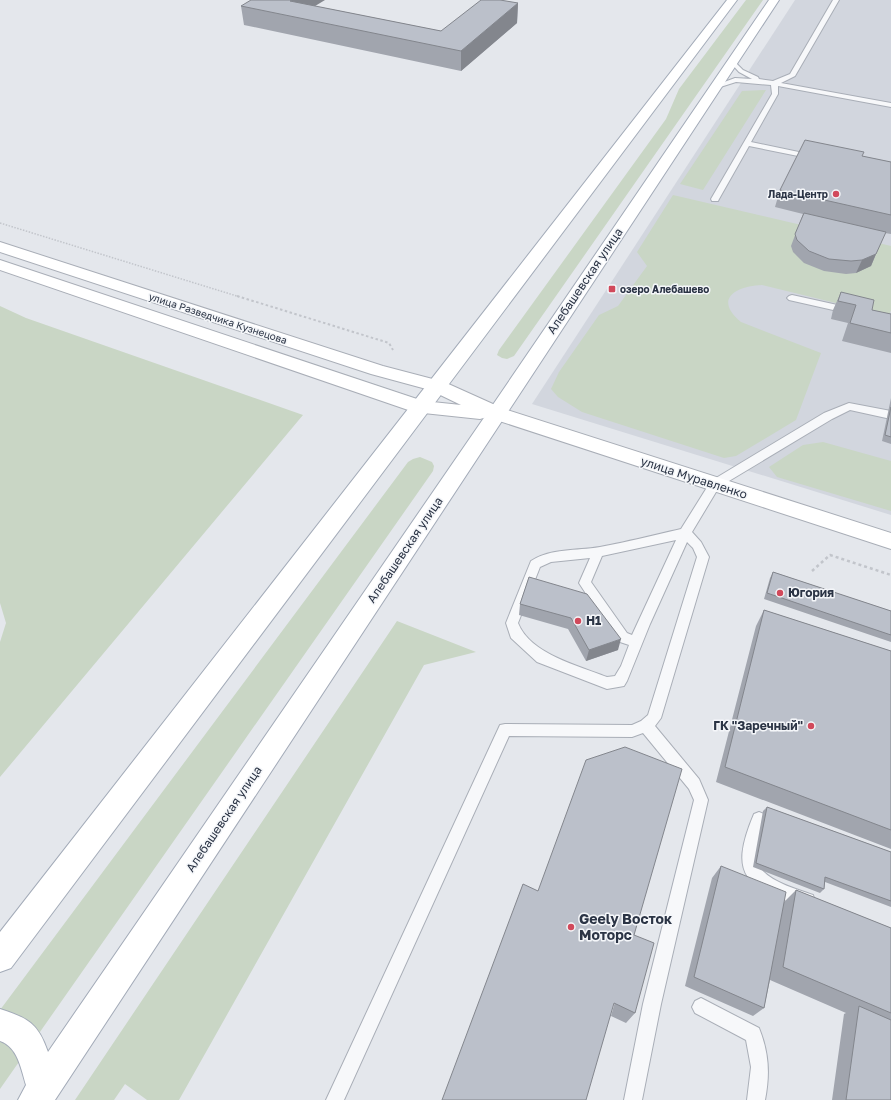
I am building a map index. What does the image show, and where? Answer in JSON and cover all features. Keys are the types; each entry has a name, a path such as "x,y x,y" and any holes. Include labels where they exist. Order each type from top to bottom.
{"main road":[{"path":"0,957 732,0"},
{"name":"Алебашевская улица","path":"40,1096 714,87 774,0"},
{"name":"улица Разведчика Кузнецова","path":"0,247 369,367 437,386 497,414"},
{"name":"улица Разведчика Кузнецова","path":"0,265 421,407 497,414"},
{"name":"улица Муравленко","path":"497,414 891,541"},
{"path":"0,1025 16,1030 30,1046 40,1096"}],"lane":[{"path":"774,83 793,75 836,0"},
{"path":"732,61 742,71 761,81"},
{"path":"714,87 734,80 761,81 891,104"},
{"path":"715,199 775,94 774,83"},
{"path":"746,143 821,159"},
{"path":"792,298 861,313"},
{"path":"685,534 598,552 551,557 535,564 512,623 516,634 542,658 607,683 619,682 626,673 636,642 685,534 715,484 828,416 850,406 891,415"},
{"path":"335,1100 505,730 632,730 646,726 654,718 703,557 697,545 685,534"},
{"path":"598,552 585,583 622,637 636,642"},
{"path":"633,1100 652,1004 701,800 694,784 646,726"},
{"path":"759,819 748,859 753,872 769,885 819,906"},
{"path":"701,1007 753,1034 759,1052 761,1071 756,1100"}],"path":[{"path":"0,223 389,343 393,350"},
{"path":"812,571 830,555 891,575"}],"shaded area":[{"path":"795,0 891,0 891,515 532,404"}],"green space":[{"path":"746,0 763,0 514,356 507,359 497,355 499,350 666,119 679,89"},
{"path":"766,90 703,190 680,184 742,91"},
{"path":"673,195 891,246 891,310 889,316 762,285 744,288 731,295 728,300 729,307 733,314 741,322 821,353 796,420 736,456 724,458 582,412 558,397 551,389 559,372 599,315 618,306 647,266 637,252"},
{"path":"0,306 26,318 303,415 0,777 0,642 6,623 0,603"},
{"path":"823,442 891,461 891,511 777,477 769,467 803,445"},
{"path":"420,457 432,462 434,466 433,471 0,1089 0,1010 408,462"},
{"path":"397,621 476,652 424,665 179,1100 147,1100 125,1084 114,1100 75,1100"}],"building":[{"path":"251,0 292,0 290,1 441,31 481,0 500,0 518,3 461,51 241,6"},
{"name":"Лада-Центр","path":"805,140 864,152 862,156 891,162 891,215 780,190"},
{"path":"804,213 886,232 876,254 862,260 851,261 829,259 809,251 797,240 795,234"},
{"path":"841,292 874,300 872,310 891,314 891,333 850,323 856,305 838,301"},
{"path":"891,407 891,437 885,435"},
{"path":"773,572 891,611 891,635 767,593"},
{"path":"529,577 587,594 621,639 589,650 571,618 520,604"},
{"name":"ГК \"Заречный\"","path":"764,610 891,651 891,830 725,767"},
{"name":"Geely Восток Моторс","path":"625,747 682,769 634,935 654,943 635,1013 614,1003 586,1100 442,1100 523,884 538,891 586,760"},
{"path":"767,807 891,852 891,901 825,877 824,889 756,863"},
{"path":"721,866 786,892 764,1008 694,977"},
{"path":"796,890 891,928 891,1013 783,967"},
{"path":"859,1006 891,1020 891,1100 846,1100"}],"place":[{"name":"Лада-Центр","path":"836,194"},
{"name":"озеро Алебашево","path":"612,289"},
{"name":"Югория","path":"780,593"},
{"name":"Н1","path":"578,621"},
{"name":"ГК \"Заречный\"","path":"811,726"},
{"name":"Geely Восток Моторс","path":"571,927"}]}
